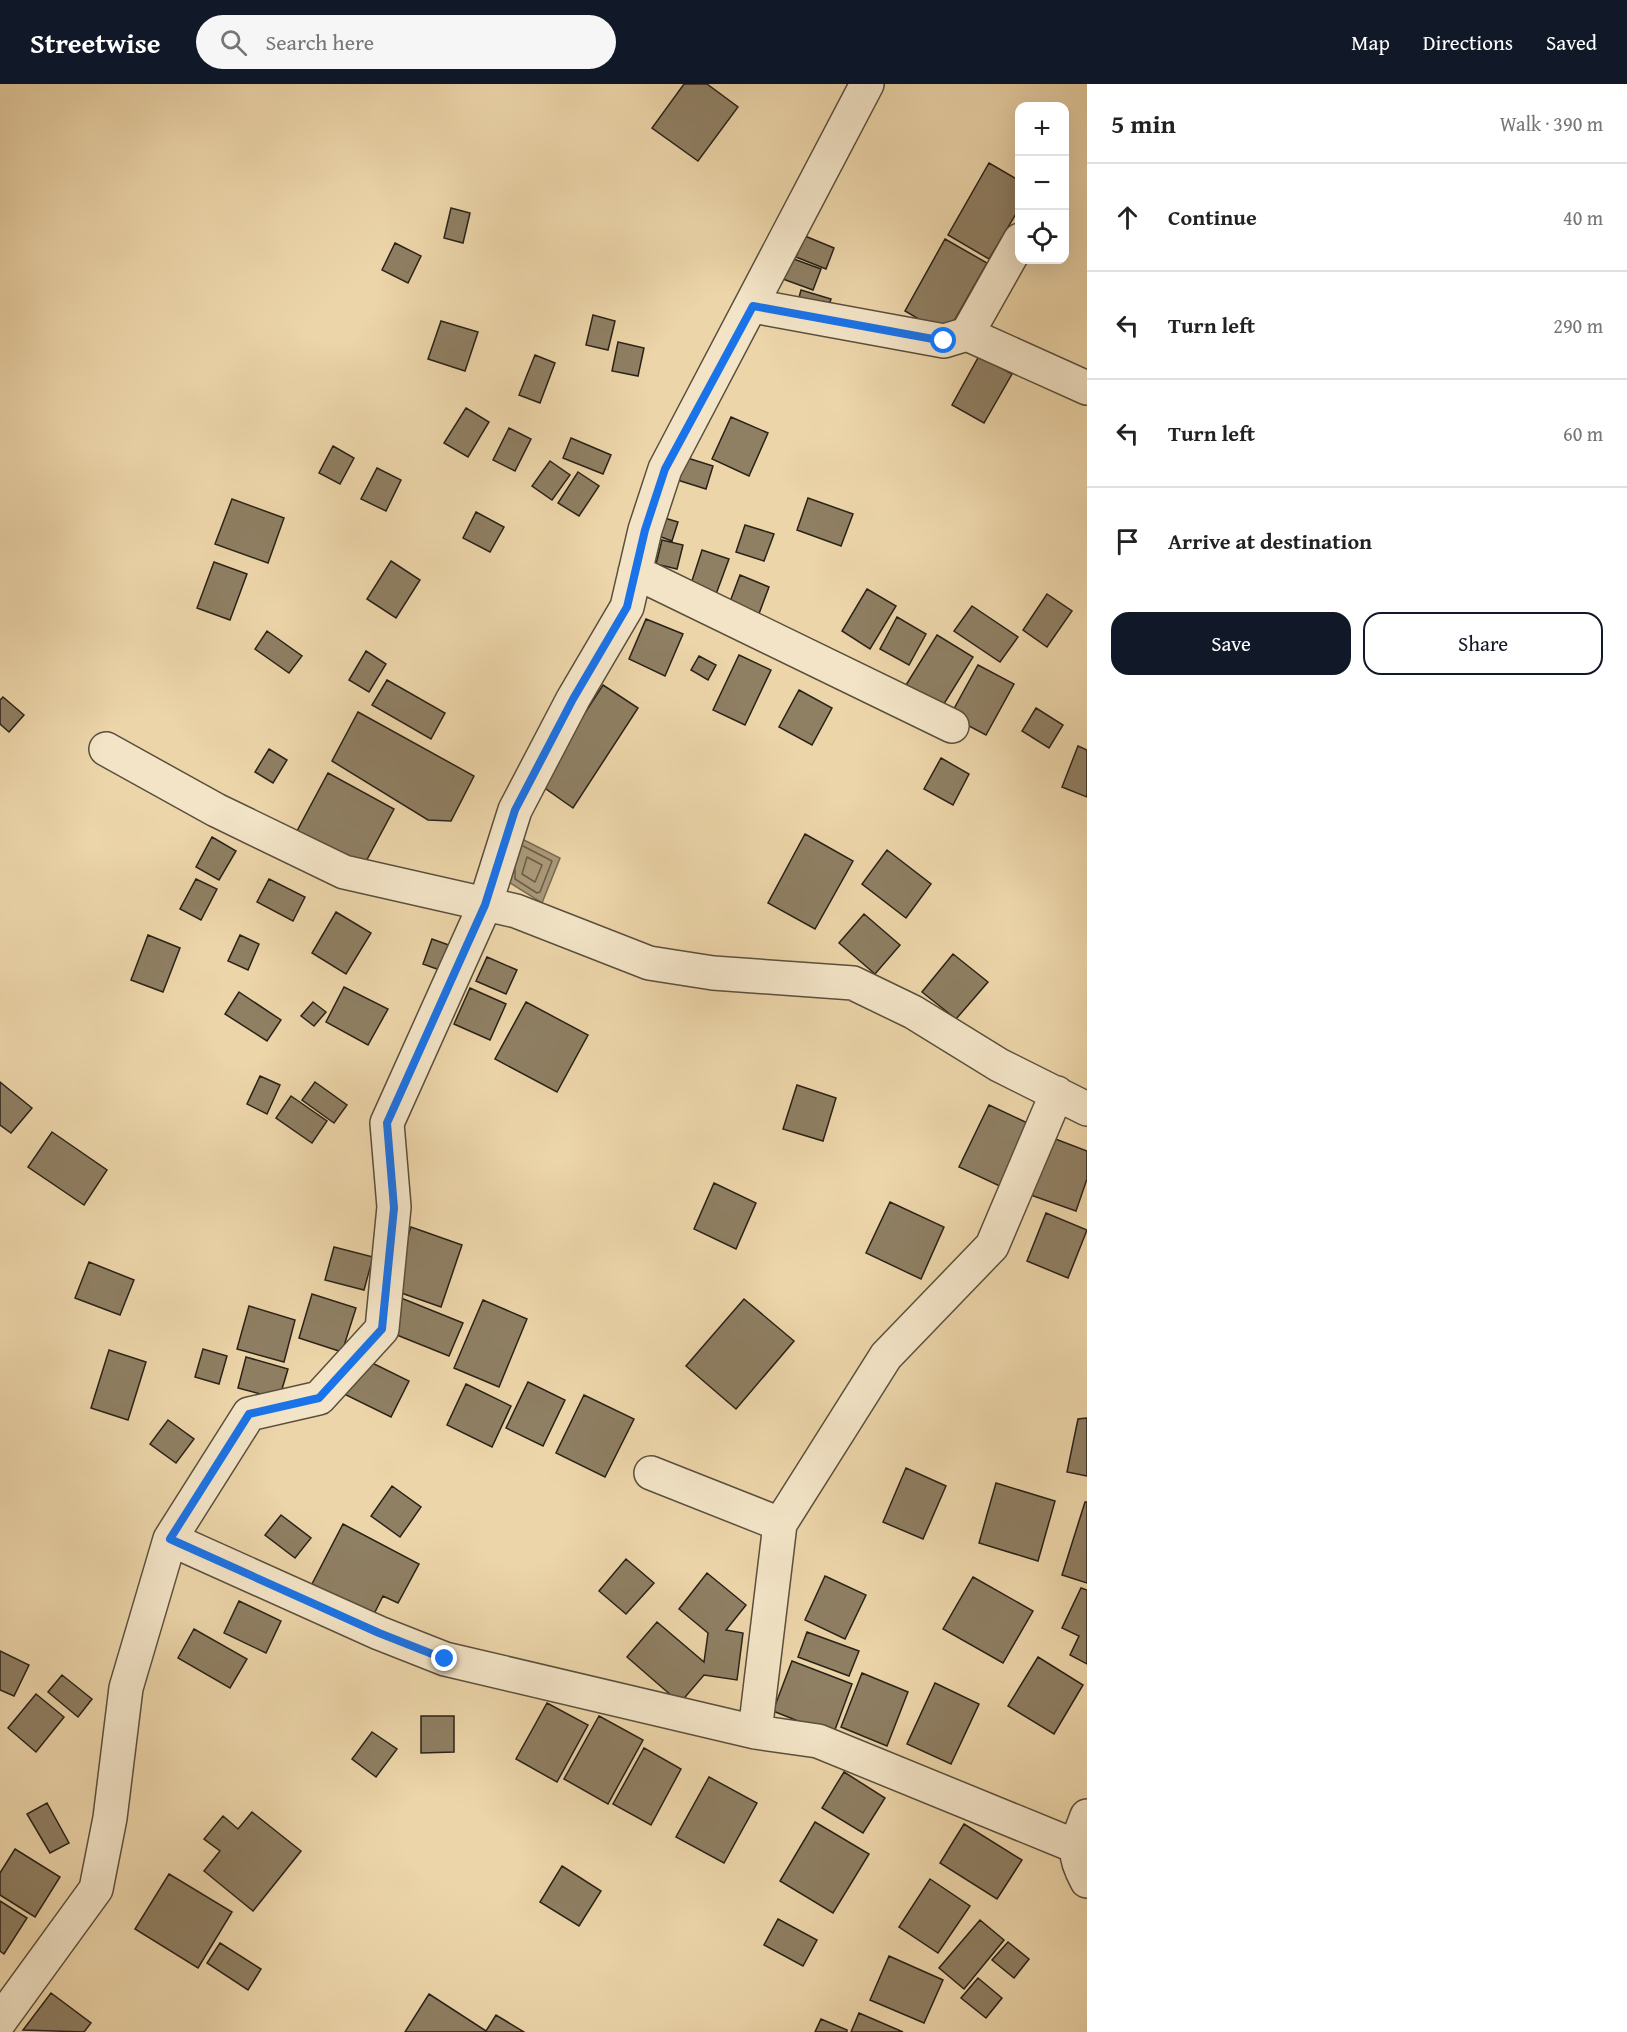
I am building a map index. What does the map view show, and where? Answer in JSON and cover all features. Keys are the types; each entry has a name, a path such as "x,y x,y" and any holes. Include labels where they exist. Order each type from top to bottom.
{"street":[{"path":"0,2021 96,1889 110,1818 126,1688 170,1539 249,1414 319,1398 382,1329 394,1208 387,1123 485,905 515,810 573,699 627,607 645,530 665,469 753,306 867,84"},
{"path":"967,334 1015,249"},
{"path":"753,306 944,341 967,334 1087,388"},
{"path":"635,572 952,726"},
{"path":"106,749 216,810 344,872 516,911 649,963 713,974 853,983 913,1012 999,1065 1087,1109"},
{"path":"755,1732 780,1524 886,1356 992,1246 1057,1093"},
{"path":"651,1473 780,1524"},
{"path":"170,1539 379,1633 445,1659 755,1732 818,1741 1075,1846"},
{"path":"1087,1816 1075,1846 1077,1862 1087,1881"}],"water":[{"path":"516,836 560,858 542,903 507,881"}],"building":[{"path":"684,84 707,84 738,107 698,161 652,128"},
{"path":"989,163 1015,178 1015,215 989,259 948,235"},
{"path":"451,208 470,213 463,243 444,238"},
{"path":"805,236 834,248 826,269 796,257"},
{"path":"945,239 987,263 946,335 905,311"},
{"path":"395,243 421,256 408,283 382,270"},
{"path":"791,258 821,269 813,290 783,279"},
{"path":"801,290 831,299 826,314 797,305"},
{"path":"593,315 615,321 608,350 586,345"},
{"path":"441,321 478,332 465,371 428,359"},
{"path":"618,342 644,348 638,376 612,371"},
{"path":"535,355 555,363 540,403 519,395"},
{"path":"979,356 1012,374 984,423 952,405"},
{"path":"466,408 489,422 468,457 444,443"},
{"path":"731,417 768,433 749,476 712,459"},
{"path":"509,428 531,439 515,471 493,460"},
{"path":"571,438 611,455 603,474 563,458"},
{"path":"333,446 354,458 340,484 319,473"},
{"path":"678,455 713,466 706,489 671,478"},
{"path":"550,461 570,475 552,500 532,486"},
{"path":"377,468 401,480 386,511 361,499"},
{"path":"578,472 599,486 579,516 558,503"},
{"path":"808,498 853,514 841,546 797,530"},
{"path":"232,499 284,518 268,563 215,544"},
{"path":"476,512 504,527 490,552 463,538"},
{"path":"658,516 678,522 672,541 653,534"},
{"path":"745,525 774,534 764,561 736,552"},
{"path":"662,540 683,545 677,569 656,564"},
{"path":"702,550 729,559 712,605 687,596"},
{"path":"391,561 420,580 396,618 367,599"},
{"path":"214,562 247,574 230,620 197,608"},
{"path":"740,575 769,587 757,619 728,607"},
{"path":"867,589 896,606 870,649 842,631"},
{"path":"1047,594 1072,611 1047,647 1023,630"},
{"path":"972,606 1018,637 1000,662 954,631"},
{"path":"897,617 926,634 909,665 880,649"},
{"path":"646,619 683,634 665,676 629,659"},
{"path":"267,631 302,656 289,673 255,649"},
{"path":"937,635 973,657 942,707 906,685"},
{"path":"366,651 386,664 369,692 349,680"},
{"path":"739,655 771,670 745,725 713,710"},
{"path":"699,656 716,665 708,680 691,670"},
{"path":"978,665 1014,684 986,735 950,716"},
{"path":"387,680 445,713 431,739 372,705"},
{"path":"603,685 638,708 573,808 539,784"},
{"path":"799,690 832,708 812,745 779,727"},
{"path":"3,697 24,715 9,732 0,724 0,700"},
{"path":"1036,708 1063,725 1049,748 1022,731"},
{"path":"358,712 474,776 451,821 428,820 332,761"},
{"path":"1078,746 1087,750 1087,797 1062,787"},
{"path":"269,749 287,760 273,783 255,772"},
{"path":"941,758 969,774 953,805 924,789"},
{"path":"328,773 394,809 363,867 297,831"},
{"path":"805,834 853,861 815,929 768,903"},
{"path":"212,837 236,851 219,880 196,867"},
{"path":"887,850 931,884 906,918 862,884"},
{"path":"196,879 217,889 201,920 180,909"},
{"path":"269,879 305,897 293,921 257,902"},
{"path":"336,912 371,933 346,974 312,953"},
{"path":"864,914 900,945 875,974 839,943"},
{"path":"148,935 180,948 163,992 131,980"},
{"path":"240,935 259,944 248,970 228,961"},
{"path":"432,939 457,948 448,973 423,964"},
{"path":"953,954 988,982 956,1019 922,992"},
{"path":"487,957 517,970 506,994 476,981"},
{"path":"344,987 388,1009 368,1045 326,1022"},
{"path":"470,988 506,1004 490,1040 454,1024"},
{"path":"239,992 281,1020 267,1041 225,1014"},
{"path":"313,1002 326,1012 314,1026 301,1016"},
{"path":"526,1002 588,1035 557,1092 495,1059"},
{"path":"260,1076 280,1085 267,1114 247,1104"},
{"path":"0,1082 32,1108 11,1133 0,1125"},
{"path":"315,1082 347,1105 334,1123 302,1100"},
{"path":"797,1085 836,1098 823,1141 783,1129"},
{"path":"291,1096 327,1121 312,1143 276,1118"},
{"path":"989,1105 1034,1126 1004,1188 959,1167"},
{"path":"52,1132 107,1170 84,1205 28,1167"},
{"path":"1045,1135 1087,1151 1087,1179 1076,1211 1025,1193"},
{"path":"714,1183 756,1203 736,1249 694,1229"},
{"path":"890,1202 944,1227 921,1279 866,1253"},
{"path":"1046,1213 1087,1230 1068,1278 1027,1261"},
{"path":"411,1227 462,1245 441,1307 390,1289"},
{"path":"334,1247 373,1257 364,1290 325,1280"},
{"path":"89,1262 134,1280 120,1315 75,1298"},
{"path":"312,1294 356,1308 342,1352 299,1338"},
{"path":"396,1296 463,1323 449,1356 382,1329"},
{"path":"744,1299 794,1341 736,1409 686,1366"},
{"path":"483,1300 527,1319 499,1387 454,1368"},
{"path":"249,1306 295,1320 284,1362 237,1349"},
{"path":"203,1349 227,1356 219,1384 195,1377"},
{"path":"109,1350 146,1362 128,1420 91,1408"},
{"path":"246,1357 288,1369 279,1399 238,1388"},
{"path":"360,1357 409,1381 391,1417 342,1393"},
{"path":"528,1382 565,1400 543,1446 506,1428"},
{"path":"466,1384 511,1406 492,1447 447,1425"},
{"path":"584,1395 634,1419 605,1477 556,1453"},
{"path":"1087,1418 1087,1476 1067,1472 1078,1419"},
{"path":"168,1420 194,1439 176,1463 150,1444"},
{"path":"906,1468 946,1486 923,1539 883,1522"},
{"path":"996,1483 1055,1501 1038,1561 979,1543"},
{"path":"392,1486 421,1507 400,1537 371,1516"},
{"path":"1085,1502 1087,1502 1087,1583 1062,1575"},
{"path":"281,1515 311,1538 295,1558 265,1535"},
{"path":"343,1524 419,1564 398,1603 383,1596 373,1616 312,1584"},
{"path":"626,1559 654,1583 626,1614 599,1591"},
{"path":"707,1573 746,1605 726,1630 743,1633 737,1680 704,1675 680,1703 627,1657 657,1622 704,1662 708,1633 679,1609"},
{"path":"825,1576 866,1595 845,1639 805,1620"},
{"path":"973,1577 1033,1611 1003,1663 943,1629"},
{"path":"1081,1588 1087,1590 1087,1664 1070,1655 1079,1636 1062,1628"},
{"path":"239,1601 281,1621 266,1653 224,1633"},
{"path":"194,1629 247,1659 230,1688 178,1658"},
{"path":"807,1632 859,1651 849,1676 798,1657"},
{"path":"0,1651 29,1665 14,1696 0,1690"},
{"path":"1038,1657 1083,1685 1054,1734 1008,1706"},
{"path":"792,1661 852,1684 833,1735 773,1711"},
{"path":"862,1673 908,1692 887,1746 841,1727"},
{"path":"62,1675 92,1699 78,1717 48,1692"},
{"path":"935,1683 979,1704 951,1764 907,1744"},
{"path":"36,1694 64,1717 36,1752 8,1728"},
{"path":"547,1703 588,1725 557,1782 516,1759"},
{"path":"421,1716 454,1716 454,1752 421,1753"},
{"path":"599,1716 643,1740 608,1804 564,1779"},
{"path":"372,1732 397,1749 376,1777 352,1759"},
{"path":"644,1748 681,1769 651,1825 613,1804"},
{"path":"844,1772 885,1798 863,1833 822,1808"},
{"path":"709,1777 757,1803 724,1863 676,1837"},
{"path":"47,1803 69,1843 50,1853 27,1814"},
{"path":"252,1812 301,1851 253,1911 204,1871 220,1851 204,1839 223,1816 238,1829"},
{"path":"815,1822 869,1854 833,1913 780,1881"},
{"path":"964,1824 1022,1860 997,1899 940,1863"},
{"path":"15,1849 60,1877 35,1917 0,1895 0,1873"},
{"path":"562,1866 601,1891 579,1926 540,1902"},
{"path":"169,1874 232,1912 198,1968 135,1929"},
{"path":"930,1879 970,1906 938,1953 899,1927"},
{"path":"0,1901 27,1918 4,1954 0,1951"},
{"path":"778,1919 817,1940 803,1966 764,1945"},
{"path":"980,1920 1004,1940 964,1989 939,1968"},
{"path":"1008,1942 1029,1959 1014,1978 992,1960"},
{"path":"220,1943 261,1969 248,1990 207,1963"},
{"path":"889,1956 943,1980 924,2023 870,2000"},
{"path":"978,1978 1002,1998 986,2018 961,1998"},
{"path":"51,1993 91,2023 84,2032 23,2030"},
{"path":"429,1994 486,2031 496,2015 524,2032 405,2032"},
{"path":"859,2013 903,2032 851,2032"},
{"path":"821,2019 847,2030 847,2032 815,2032"}],"route":[{"path":"445,1659 379,1633 170,1539 249,1414 319,1398 382,1329 394,1208 387,1123 485,905 515,810 573,699 627,607 645,530 665,469 753,306 944,341"}]}
